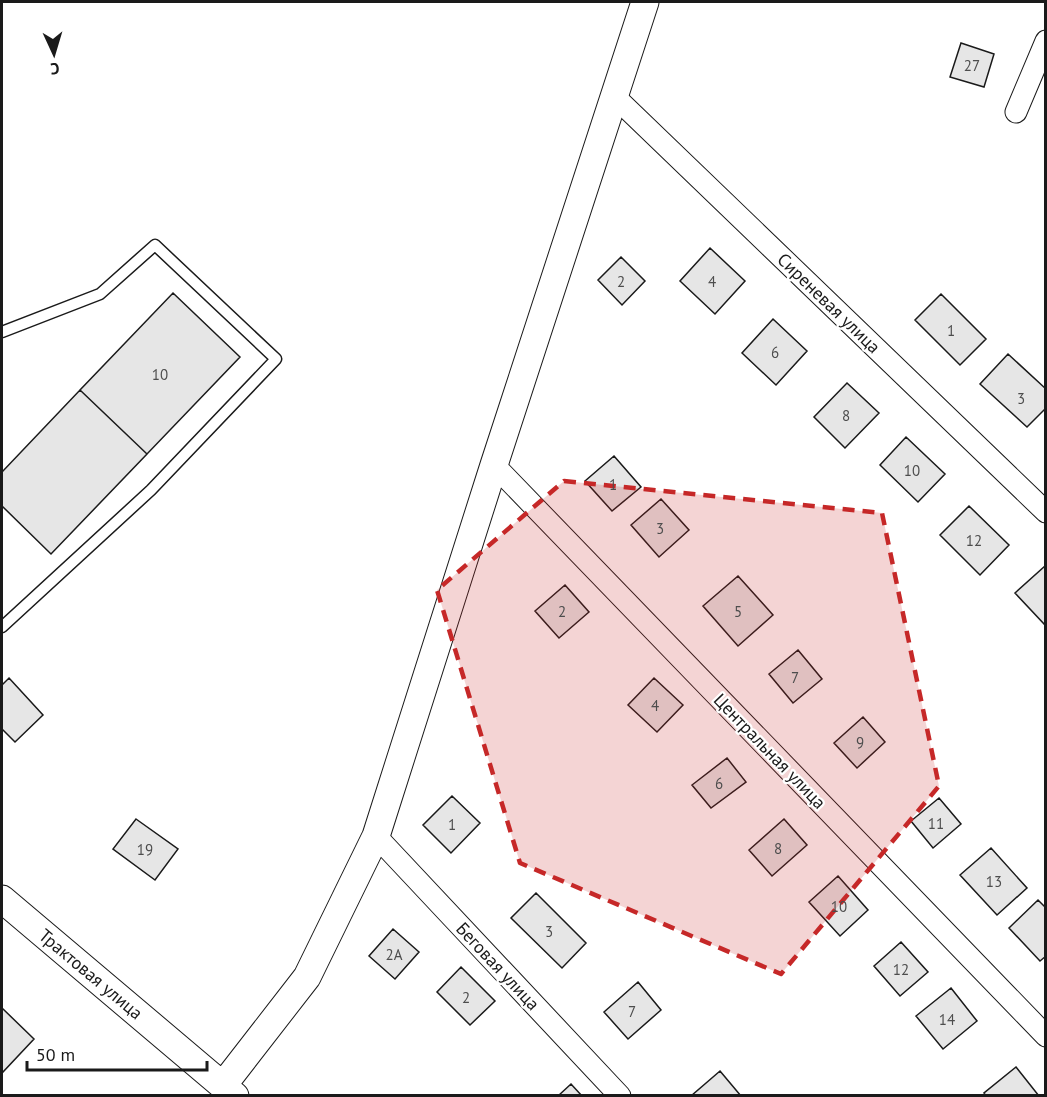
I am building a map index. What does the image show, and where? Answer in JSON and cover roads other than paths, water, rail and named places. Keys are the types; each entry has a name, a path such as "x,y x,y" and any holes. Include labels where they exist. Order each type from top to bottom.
{"street":[{"path":"230,1090 307,977 376,836 613,95 645,2"},
{"path":"1016,112 1046,41"},
{"name":"Сиреневая улица","path":"613,95 1046,512"},
{"name":"Центральная улица","path":"494,465 1046,1036"},
{"name":"Беговая улица","path":"376,836 620,1095"},
{"name":"Трактовая улица","path":"2,899 230,1090"}],"lane":[{"path":"2,332 100,294 155,245 276,359 151,490 2,627"}]}
